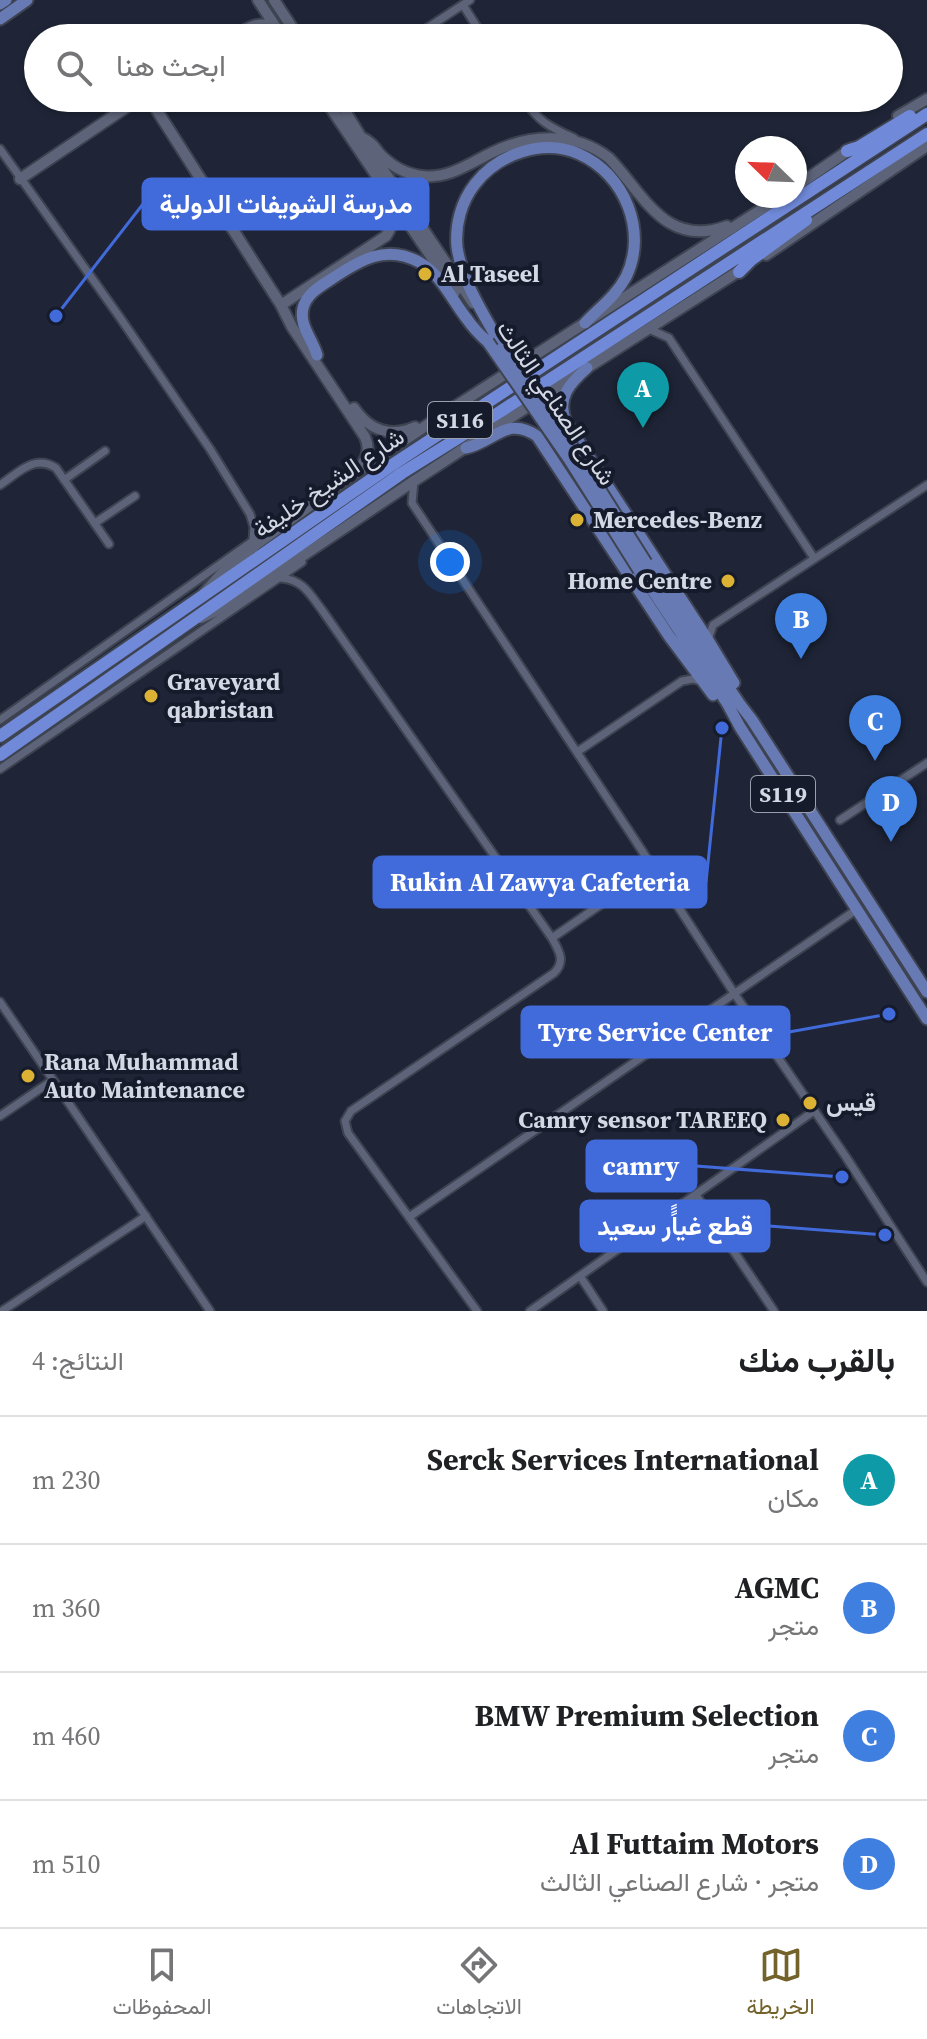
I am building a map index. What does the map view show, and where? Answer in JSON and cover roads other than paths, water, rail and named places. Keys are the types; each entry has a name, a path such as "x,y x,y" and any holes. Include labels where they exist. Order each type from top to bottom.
{"highway":[{"path":"847,151 927,106"},
{"name":"شارع الشيخ خليفة","path":"0,736 440,433 927,114"},
{"name":"شارع الشيخ خليفة","path":"0,755 402,473 927,134"},
{"path":"739,272 817,213 836,192"},
{"path":"86,709 90,692"}],"main road":[{"path":"0,4 6,0"},
{"path":"0,19 27,0"},
{"path":"251,24 258,0"},
{"path":"258,0 274,24"},
{"path":"274,0 290,24"},
{"path":"807,179 883,125 927,99"},
{"path":"20,179 119,112"},
{"path":"158,112 272,291 361,418 376,429 401,432 442,415"},
{"path":"333,112 458,288"},
{"path":"347,112 458,288"},
{"path":"361,137 371,142 392,165 424,176 450,174 506,146 528,139 551,138 582,143 609,158 665,221 695,231 728,226 752,211 764,208"},
{"path":"192,621 216,611 319,545 587,368 780,246 927,146"},
{"path":"458,288 458,223 465,200 480,178 501,160 529,150 555,148 581,154 600,167 619,187 631,212 635,240 625,279 585,323"},
{"path":"284,309 299,293 389,231 392,215 373,171"},
{"path":"202,596 226,569 354,474 764,208"},
{"path":"317,355 303,323 305,303 312,292 363,259 390,254 411,258 458,288"},
{"name":"شارع الصناعي الثالث","path":"458,288 469,323 488,342 752,720 927,992"},
{"name":"شارع الصناعي الثالث","path":"458,288 576,452 740,727 927,1019"},
{"path":"272,291 299,293"},
{"path":"284,309 292,327 366,441 367,458 354,474"},
{"path":"587,368 566,391 562,403 563,416 708,640 752,720"},
{"path":"466,448 506,429 526,430 537,436 686,659 727,715 740,727"}],"street":[{"path":"433,24 466,2 477,24"},
{"path":"532,112 543,123 582,143"},
{"path":"0,149 210,449 250,514 254,527 253,540"},
{"path":"669,315 669,338 814,558"},
{"path":"649,329 669,338"},
{"path":"64,480 105,451"},
{"path":"0,485 36,462 54,466 109,544"},
{"path":"412,503 414,481"},
{"path":"708,640 713,625 927,485"},
{"path":"95,523 135,496"},
{"path":"388,499 398,498 412,503 927,1282"},
{"path":"0,720 272,526 312,505"},
{"path":"250,514 272,526"},
{"path":"0,769 281,578 315,553 319,545"},
{"path":"301,563 301,584"},
{"path":"281,578 301,584 322,610 552,938 560,954 558,969 554,973 351,1111 345,1121 348,1133 477,1311"},
{"path":"695,620 713,625"},
{"path":"682,681 686,659"},
{"path":"577,752 682,681 693,679 704,682"},
{"path":"840,820 927,763"},
{"path":"552,938 654,868"},
{"path":"409,1217 856,910"},
{"path":"0,1002 210,1311"},
{"path":"0,1116 53,1080"},
{"path":"530,1311 814,1111"},
{"path":"696,1195 774,1311"},
{"path":"2,1311 146,1216"},
{"path":"580,1276 603,1311"}],"place":[{"name":"Al Taseel","path":"425,274"},
{"name":"مدرسة الشويفات الدولية","path":"56,316"},
{"name":"Serck Services International","path":"643,428"},
{"name":"Mercedes-Benz","path":"577,520"},
{"name":"Home Centre","path":"728,581"},
{"name":"AGMC","path":"801,659"},
{"name":"Graveyard qabristan","path":"151,696"},
{"name":"Rukin Al Zawya Cafeteria","path":"722,728"},
{"name":"BMW Premium Selection","path":"875,761"},
{"name":"Al Futtaim Motors","path":"891,842"},
{"name":"Tyre Service Center","path":"889,1014"},
{"name":"Rana Muhammad Auto Maintenance","path":"28,1076"},
{"name":"قيس","path":"810,1103"},
{"name":"Camry sensor TAREEQ","path":"783,1120"},
{"name":"camry","path":"842,1177"},
{"name":"قطع غياًًر سعيد","path":"885,1235"}]}
